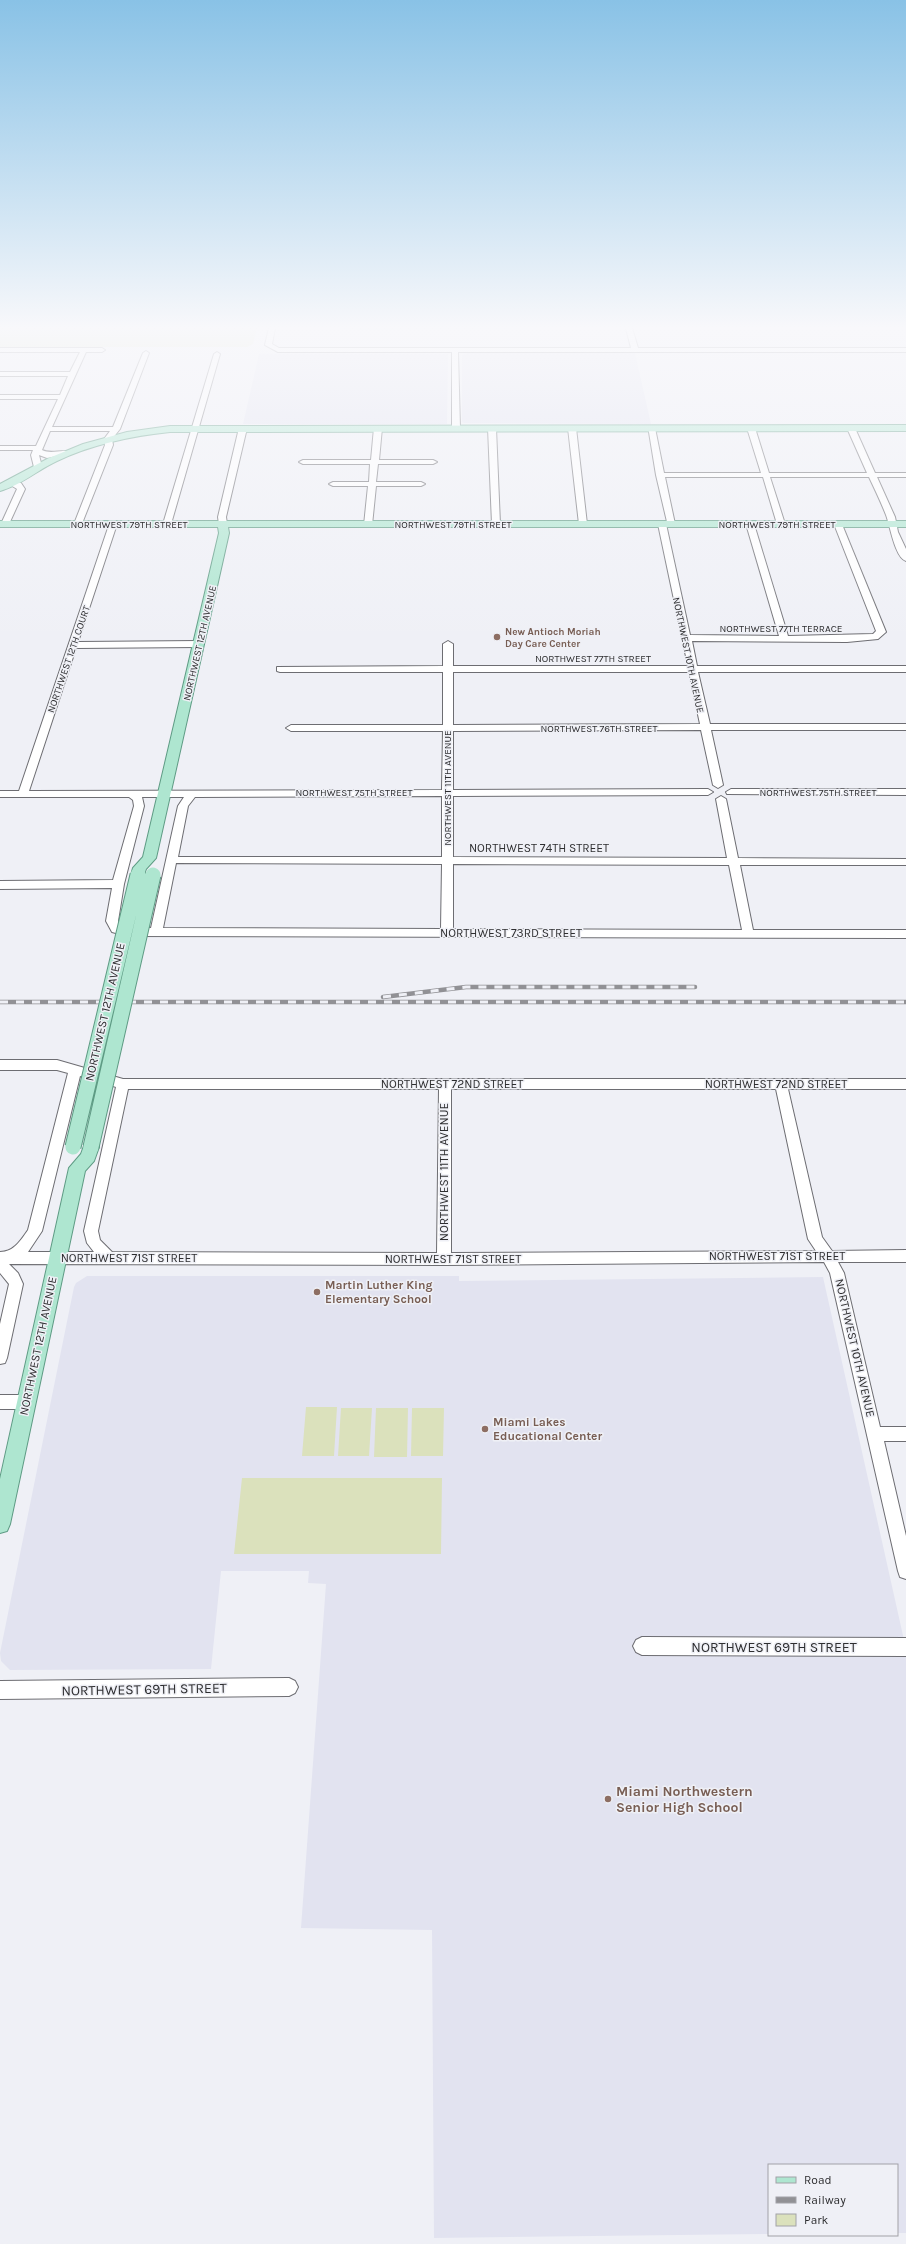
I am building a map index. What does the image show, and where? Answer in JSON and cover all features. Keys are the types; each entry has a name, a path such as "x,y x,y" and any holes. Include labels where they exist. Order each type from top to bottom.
{"main road":[{"path":"0,488 66,453 108,439 146,433"},
{"name":"NORTHWEST 79TH STREET","path":"2,524 906,524"},
{"name":"NORTHWEST 12TH AVENUE","path":"77,1168 71,1156 73,1147 145,875 154,868 149,858 224,533 223,524"},
{"name":"NORTHWEST 12TH AVENUE","path":"0,1524 77,1168 88,1157 91,1147 145,875"}],"street":[{"path":"38,467 35,455 47,433"},
{"path":"78,524 109,445 108,439 113,433"},
{"path":"121,433 133,434"},
{"path":"167,524 194,433"},
{"name":"NORTHWEST 12TH AVENUE","path":"223,524 222,517 242,433"},
{"path":"368,524 377,433"},
{"path":"492,433 496,524"},
{"path":"573,433 584,524"},
{"name":"NORTHWEST 10TH AVENUE","path":"652,433 660,474 686,638 718,785"},
{"path":"753,433 781,524"},
{"path":"853,433 906,558"},
{"path":"0,448 39,449 45,456 66,453"},
{"path":"303,462 433,462"},
{"path":"660,474 906,475"},
{"path":"2,524 21,489 20,486 12,482"},
{"path":"333,484 421,484"},
{"name":"NORTHWEST 12TH COURT","path":"23,794 74,645 113,524"},
{"path":"750,524 784,639"},
{"name":"NORTHWEST 77TH TERRACE","path":"686,638 784,639 875,637 881,632 838,524"},
{"path":"74,645 199,644"},
{"name":"NORTHWEST 11TH AVENUE","path":"447,933 448,644"},
{"name":"NORTHWEST 77TH STREET","path":"280,669 906,669"},
{"name":"NORTHWEST 76TH STREET","path":"291,728 906,727"},
{"path":"718,785 725,787 731,792 729,797 721,799 712,797 708,792 712,787 718,785"},
{"name":"NORTHWEST 75TH STREET","path":"0,794 708,792"},
{"name":"NORTHWEST 75TH STREET","path":"731,792 906,792"},
{"name":"NORTHWEST 12TH AVENUE","path":"116,929 112,921 118,884 140,806 138,798 131,793"},
{"path":"156,933 183,806 192,793"},
{"path":"721,799 748,933"},
{"name":"NORTHWEST 74TH STREET","path":"171,860 734,863 906,862"},
{"path":"0,885 118,884"},
{"name":"NORTHWEST 73RD STREET","path":"116,929 127,932 156,933 906,934"},
{"name":"NORTHWEST 72ND STREET","path":"0,1065 52,1065 75,1069 123,1084 906,1084"},
{"name":"NORTHWEST 12TH AVENUE","path":"3,1260 23,1249 35,1231 75,1069"},
{"path":"108,1258 94,1243 91,1231 123,1084"},
{"name":"NORTHWEST 11TH AVENUE","path":"444,1259 445,1084"},
{"name":"NORTHWEST 10TH AVENUE","path":"781,1084 815,1239 828,1256 837,1273 906,1571"},
{"name":"NORTHWEST 71ST STREET","path":"3,1260 57,1257 444,1259 906,1256"},
{"path":"0,1358 16,1284 3,1260"},
{"path":"0,1402 26,1402"},
{"path":"875,1434 906,1434"},
{"name":"NORTHWEST 69TH STREET","path":"642,1646 906,1647"},
{"name":"NORTHWEST 69TH STREET","path":"0,1690 289,1687"}],"shaded area":[{"name":"Miami Northwestern Senior High School","path":"87,1276 459,1276 459,1281 823,1277 906,1649 906,2233 898,2233 898,2164 768,2164 768,2234 434,2238 432,1930 301,1928 326,1584 308,1583 309,1571 221,1571 211,1669 10,1670 1,1661 0,1653 76,1283"}],"green space":[{"path":"306,1407 337,1407 334,1456 302,1456"},
{"path":"341,1408 372,1408 369,1456 338,1456"},
{"path":"376,1408 408,1408 407,1457 374,1457"},
{"path":"412,1408 444,1408 443,1456 411,1456"},
{"path":"242,1478 442,1478 441,1554 234,1554"}],"railway":[{"path":"383,997 466,987 695,987"},
{"path":"0,1002 906,1002"}],"place":[{"name":"New Antioch Moriah Day Care Center","path":"497,637"},
{"name":"Martin Luther King Elementary School","path":"317,1292"},
{"name":"Miami Lakes Educational Center","path":"485,1429"},
{"name":"Miami Northwestern Senior High School","path":"608,1799"}]}
